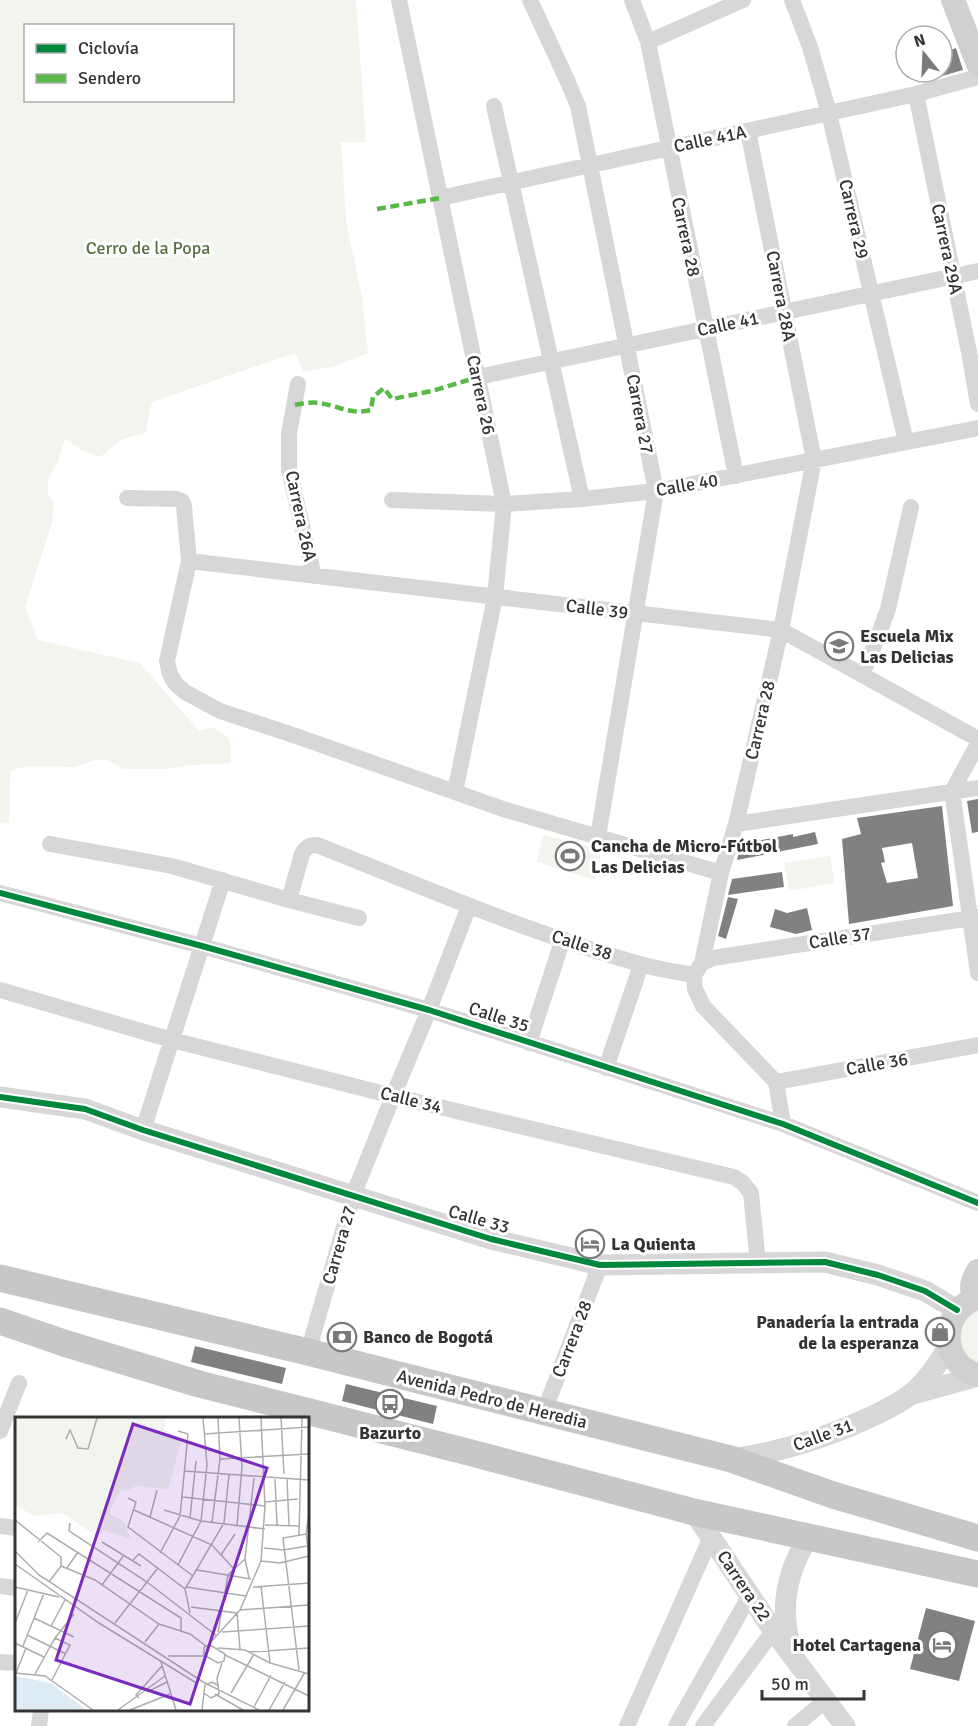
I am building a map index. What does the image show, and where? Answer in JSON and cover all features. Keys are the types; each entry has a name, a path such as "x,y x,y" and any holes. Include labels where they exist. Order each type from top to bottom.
{"highway":[{"name":"Avenida Pedro de Heredia","path":"0,1278 308,1352 731,1460 833,1495 978,1538"},
{"path":"0,1321 199,1384 694,1512 978,1574"},
{"path":"925,1522 978,1532"},
{"path":"918,1562 978,1587"}],"main road":[{"path":"953,0 978,64"},
{"path":"978,1271 972,1282 970,1302 950,1320 952,1354 962,1368 978,1376"}],"street":[{"name":"Carrera 26","path":"399,0 504,504 495,597 455,792"},
{"name":"Carrera 27","path":"530,0 578,106 656,491 598,837"},
{"name":"Carrera 28","path":"632,0 648,42 736,476"},
{"path":"648,42 743,0"},
{"name":"Carrera 29","path":"792,0 810,47 829,113 906,442"},
{"name":"Calle 41A","path":"440,198 916,94 978,77"},
{"name":"Carrera 29A","path":"916,94 952,277 973,351 978,404"},
{"path":"494,106 582,499"},
{"name":"Carrera 28A","path":"748,131 814,460"},
{"name":"Calle 41","path":"478,377 978,271"},
{"name":"Carrera 26A","path":"298,384 289,434 289,470 314,576"},
{"name":"Calle 40","path":"392,500 504,504 656,491 978,428"},
{"name":"Carrera 28","path":"698,969 721,873 736,824 781,630 814,460"},
{"path":"127,498 182,501 184,506 189,561 167,661 170,674 185,692 220,711 503,809 721,873"},
{"path":"862,675 888,609 911,507"},
{"name":"Calle 39","path":"189,561 781,630 978,739"},
{"path":"978,744 952,791 974,917 978,973"},
{"path":"736,824 978,788"},
{"path":"50,844 172,866 359,918"},
{"name":"Calle 38","path":"289,900 302,854 305,848 316,845 469,906 563,939 641,964 698,969"},
{"path":"143,1130 223,880"},
{"name":"Calle 35","path":"0,893 202,946 429,1010 783,1124 978,1203"},
{"name":"Carrera 27","path":"308,1352 353,1196 469,906"},
{"name":"Calle 37","path":"698,969 713,958 974,917"},
{"path":"529,1043 563,939"},
{"path":"606,1068 641,964"},
{"path":"698,969 695,989 703,1006 776,1082 783,1124"},
{"name":"Calle 34","path":"0,990 172,1040 393,1096 734,1177 751,1193 758,1263"},
{"name":"Calle 36","path":"776,1082 978,1045"},
{"name":"Calle 33","path":"0,1097 85,1109 143,1130 491,1239 600,1265 825,1262 970,1302"},
{"name":"Carrera 28","path":"544,1412 600,1265"},
{"name":"Calle 31","path":"910,1395 932,1371 950,1344"},
{"name":"Calle 31","path":"731,1460 783,1449 830,1435 910,1395 978,1376"},
{"path":"0,1431 19,1383"},
{"name":"Carrera 22","path":"694,1512 750,1595 779,1623 788,1638 795,1659 845,1726"},
{"path":"0,1526 15,1528"},
{"name":"Carrera 22","path":"779,1623 790,1573 809,1536"},
{"path":"627,1726 711,1537"},
{"path":"0,1586 15,1588"},
{"path":"676,1726 750,1595"},
{"path":"703,1726 779,1623"},
{"path":"0,1662 15,1664"},
{"path":"795,1726 826,1700"},
{"path":"39,1726 41,1711"}],"green space":[{"name":"Cerro de la Popa","path":"0,0 356,0 366,142 341,142 346,221 362,297 368,353 333,367 303,371 295,353 152,402 145,433 123,439 100,457 83,451 65,439 57,464 48,480 48,495 54,503 52,523 25,607 38,640 140,663 199,731 214,727 230,739 231,763 168,769 123,769 108,760 95,760 74,767 27,766 10,771 9,824 0,823"},
{"name":"Cancha de Micro-Fútbol Las Delicias","path":"543,835 602,849 595,880 537,862"},
{"path":"830,856 835,883 789,891 784,863"},
{"path":"978,1309 978,1366 957,1346 961,1320"}],"building":[{"path":"956,48 963,70 954,73 954,49"},
{"path":"978,799 978,832 972,833 967,801"},
{"path":"942,806 953,906 849,924 842,839 861,834 857,818","holes":["912,843 918,878 887,883 881,863 885,862 882,848"]},
{"path":"815,832 818,844 737,860 741,844"},
{"path":"782,872 784,887 728,895 732,879"},
{"path":"728,897 738,899 726,939 718,936"},
{"path":"807,908 812,930 796,934 770,927 775,909 787,913"},
{"path":"195,1346 286,1368 282,1384 191,1362"},
{"name":"Bazurto","path":"346,1384 437,1406 433,1424 342,1401"},
{"name":"Hotel Cartagena","path":"926,1608 975,1621 959,1681 910,1669"}],"marked path":[{"path":"377,209 440,198"},
{"path":"295,405 316,403 350,411 371,410 373,397 384,388 392,399 432,391 478,377"}],"cycle path":[{"path":"0,893 202,946 429,1010 783,1124 978,1203"},
{"path":"0,1097 85,1109 143,1130 491,1239 600,1265 825,1262 878,1275 925,1291 957,1310"}],"place":[{"name":"Escuela Mix Las Delicias","path":"839,646"},
{"name":"Cancha de Micro-Fútbol Las Delicias","path":"570,856"},
{"name":"La Quienta","path":"590,1244"},
{"name":"Panadería la entrada de la esperanza","path":"940,1332"},
{"name":"Banco de Bogotá","path":"342,1337"},
{"name":"Bazurto","path":"390,1404"},
{"name":"Hotel Cartagena","path":"942,1645"}]}
